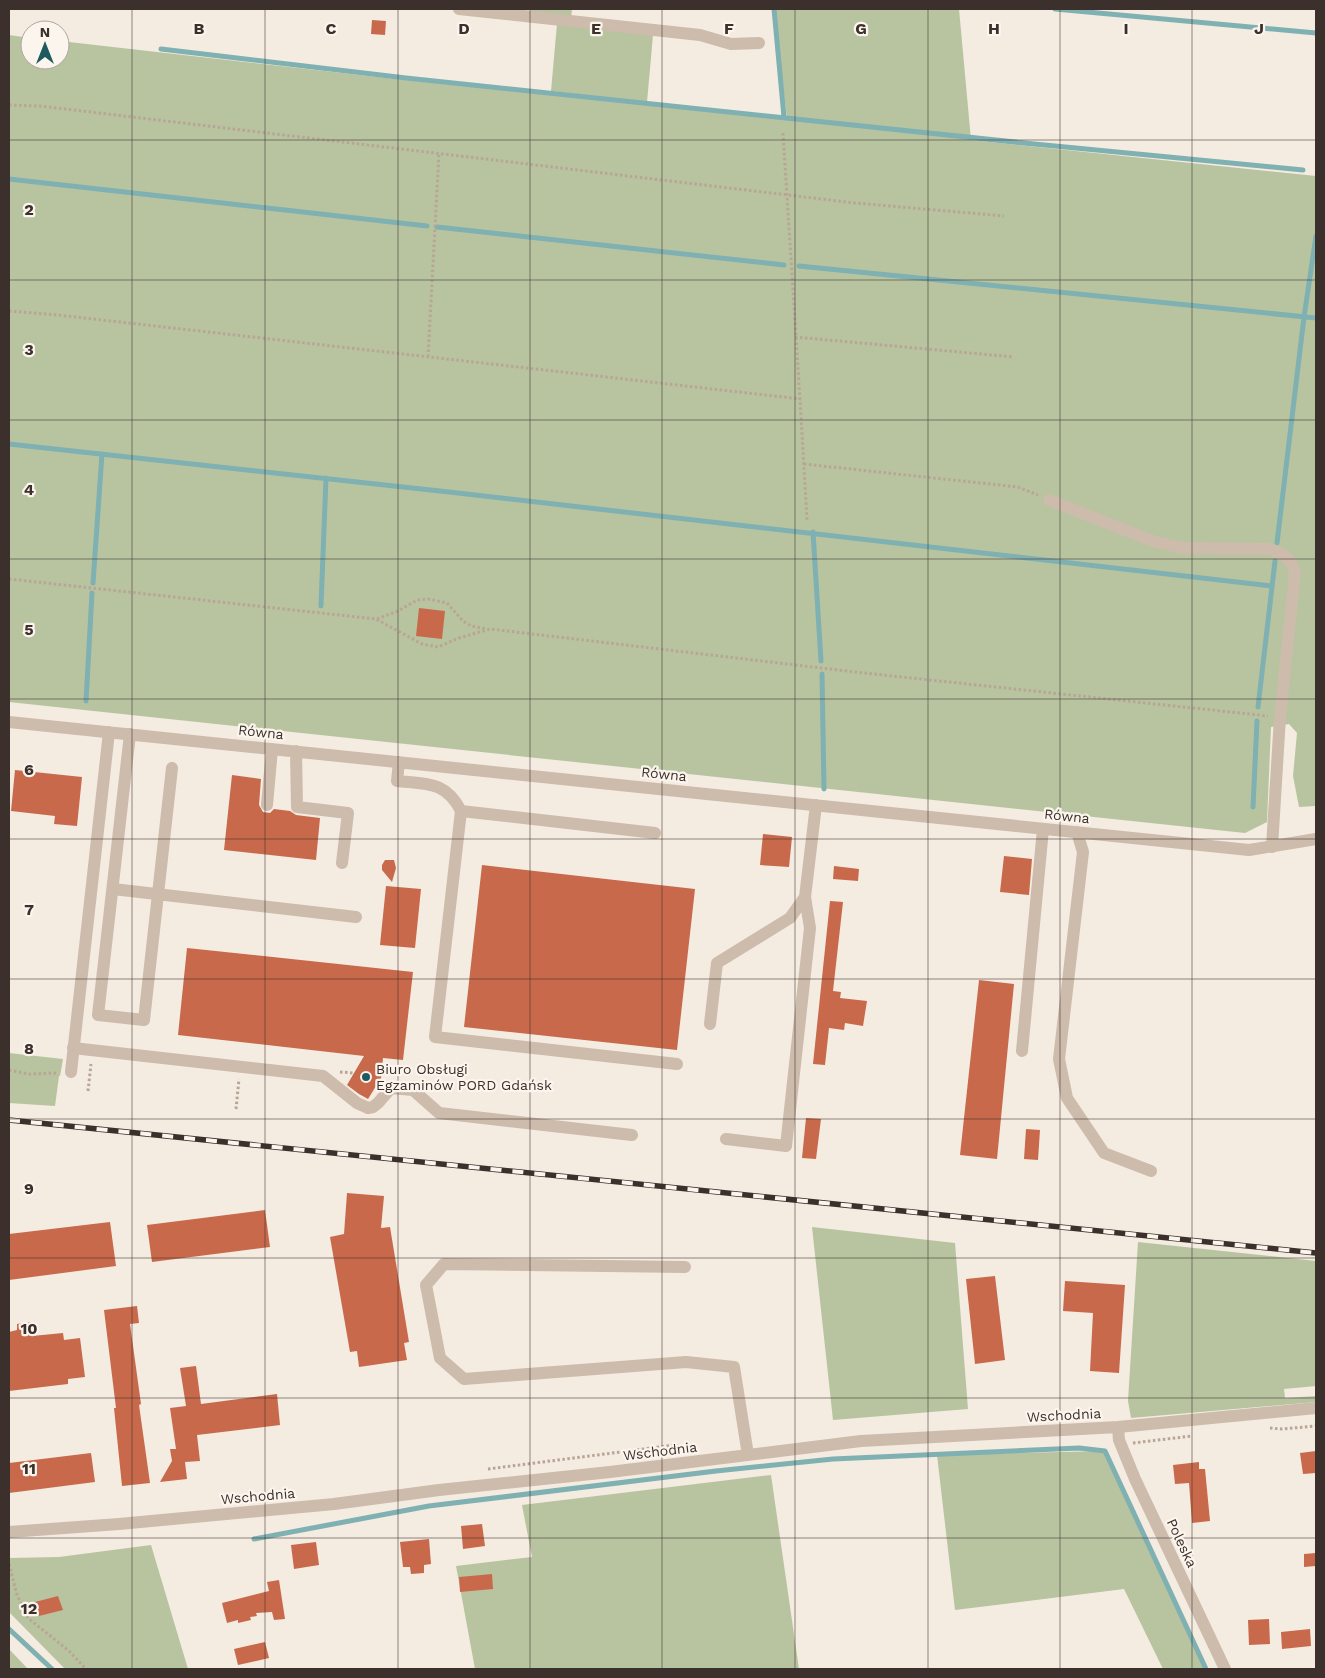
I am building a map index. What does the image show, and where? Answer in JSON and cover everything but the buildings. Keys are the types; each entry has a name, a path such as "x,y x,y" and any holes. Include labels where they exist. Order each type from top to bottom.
{"street":[{"path":"459,9 700,35 731,44 759,43"},
{"path":"1049,500 1153,541 1182,548 1270,549 1281,553 1292,562 1295,573 1280,717 1272,847"},
{"name":"Równa","path":"9,722 1250,850 1316,839"},
{"path":"71,1072 109,732"},
{"path":"130,734 98,1015 144,1020 172,768"},
{"path":"267,805 272,749"},
{"path":"296,751 297,807 348,813 342,863"},
{"path":"399,762 397,781 433,785 445,790 455,798 461,811 435,1037 677,1064"},
{"path":"726,1139 786,1146 810,928 805,897 816,805"},
{"path":"461,811 655,833"},
{"path":"1022,1051 1043,829"},
{"path":"1077,832 1083,852 1059,1059 1067,1098 1104,1153 1152,1171"},
{"path":"113,889 356,917"},
{"path":"710,1024 717,963 790,918 805,897"},
{"path":"73,1048 323,1076 357,1103 368,1108 374,1107 391,1088 413,1090 439,1113 632,1134"},
{"path":"685,1267 444,1264 426,1285 440,1358 464,1379 686,1362 734,1367 748,1455"},
{"name":"Wschodnia","path":"9,1532 334,1504 861,1441 1118,1427 1316,1408"},
{"name":"Poleska","path":"1118,1427 1119,1440 1135,1479 1225,1669"}],"path":[{"path":"9,105 40,106 855,203 1004,216"},
{"path":"783,133 795,336 801,399 806,521"},
{"path":"428,357 439,153"},
{"path":"9,311 801,399"},
{"path":"795,336 1014,357"},
{"path":"804,464 1018,487 1049,500"},
{"path":"9,579 376,619 422,644 438,647 459,638 490,629"},
{"path":"376,619 389,615 417,600 428,599 447,603 463,621 471,626 490,629 855,672 1280,717"},
{"path":"88,1091 92,1058"},
{"path":"9,1070 29,1074 52,1072"},
{"path":"236,1109 240,1075"},
{"path":"1264,1427 1282,1429 1316,1426"},
{"path":"1121,1445 1198,1435"},
{"path":"9,1564 17,1595 28,1618 69,1651 86,1669"}],"green space":[{"path":"531,9 572,9 571,18 530,13"},
{"path":"774,9 959,9 971,140 1316,176 1316,806 1299,807 1293,776 1297,733 1289,724 1271,727 1267,822 1245,833 9,702 9,35 20,37 20,70 70,70 70,42 404,80 787,119"},
{"path":"557,24 653,35 647,102 551,91"},
{"path":"9,1053 63,1059 55,1106 9,1103"},
{"path":"812,1227 955,1243 968,1409 833,1420"},
{"path":"1138,1242 1316,1261 1316,1386 1284,1389 1285,1398 1316,1396 1316,1402 1131,1418 1128,1401"},
{"path":"1105,1451 1206,1669 1163,1669 1124,1589 955,1610 937,1455"},
{"path":"771,1475 799,1669 475,1669 456,1566 532,1557 522,1505"},
{"path":"151,1545 188,1669 65,1669 9,1612 9,1558 59,1557"},
{"path":"9,1649 28,1669 9,1669"}],"waterway":[{"path":"774,9 784,117"},
{"path":"1055,9 1316,33"},
{"path":"161,49 406,78 1024,143 1303,170"},
{"path":"9,179 427,226"},
{"path":"437,227 784,265"},
{"path":"1277,543 1304,317 1316,236"},
{"path":"799,266 1316,318"},
{"path":"9,444 1272,586"},
{"path":"93,583 102,454"},
{"path":"321,606 326,478"},
{"path":"813,532 821,661"},
{"path":"1258,707 1275,561"},
{"path":"86,701 92,593"},
{"path":"822,674 824,789"},
{"path":"1253,807 1257,721"},
{"path":"254,1539 429,1506 716,1471 833,1459 1079,1448 1105,1451 1206,1669"},
{"path":"9,1629 52,1669"}],"railway":[{"path":"9,1120 1316,1253"}],"place":[{"name":"Biuro Obsługi Egzaminów PORD Gdańsk","path":"366,1077"}]}
